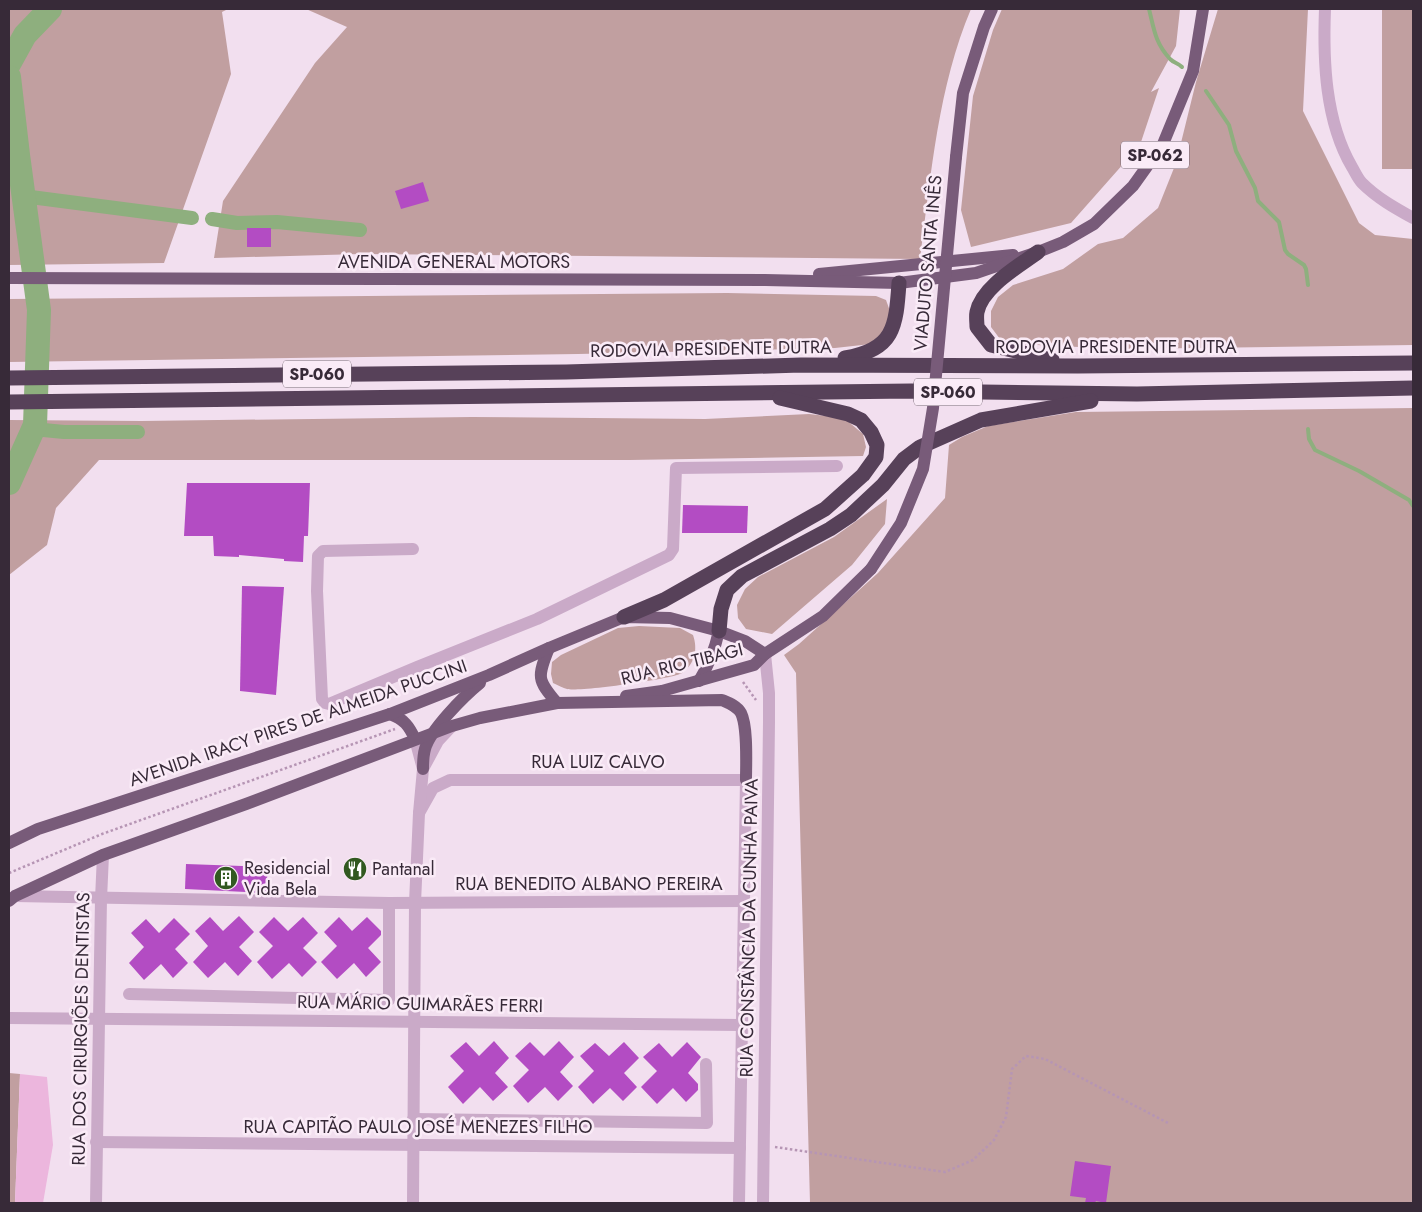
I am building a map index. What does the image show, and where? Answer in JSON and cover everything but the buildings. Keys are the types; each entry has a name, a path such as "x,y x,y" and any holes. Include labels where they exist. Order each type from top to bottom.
{"highway":[{"path":"1038,252 998,281 984,297 977,310 977,327 991,345 1078,366"},
{"path":"801,365 862,356 878,348 890,334 895,318 900,283"},
{"name":"RODOVIA PRESIDENTE DUTRA","path":"9,378 566,372 801,365 1078,366 1413,363"},
{"name":"SP-060","path":"9,402 911,391 1137,394 1413,388"},
{"path":"624,617 664,600 825,508 863,475 876,456 877,445 871,432 861,420 848,414 759,393"},
{"path":"719,631 721,609 727,590 742,576 830,529 851,515 883,485 904,459 920,446 981,420 1042,408 1137,394"}],"main road":[{"name":"VIADUTO SANTA INÊS","path":"871,569 901,523 923,469 933,408 963,94 984,27 992,9"},
{"name":"SP-062","path":"900,283 976,273 1063,242 1094,224 1133,186 1163,144 1193,71 1203,9"},
{"path":"765,280 1038,252"},
{"path":"900,283 911,271 923,264"},
{"name":"AVENIDA GENERAL MOTORS","path":"9,278 765,280 900,283"},
{"name":"RUA RIO TIBAGI","path":"586,702 662,690 754,665 765,654 822,616 871,569"},
{"path":"624,617 670,618 719,631 744,641 765,654"},
{"name":"AVENIDA IRACY PIRES DE ALMEIDA PUCCINI","path":"9,843 38,829 390,714 490,675 624,617"},
{"path":"699,681 716,648 719,631"},
{"path":"549,648 540,670 541,682 558,703"},
{"path":"422,769 425,748 434,732 469,692 490,675"},
{"path":"12,898 103,855 246,804 434,732 480,718 558,703 722,700 733,705 741,713 745,725 746,780"},
{"path":"390,714 401,718 408,725 415,739"}],"street":[{"path":"1325,9 1324,40 1330,100 1337,132 1347,158 1361,182 1379,198 1413,218"},
{"path":"413,549 323,550 320,552 318,556 317,591 322,700 325,703 329,704 537,619 669,555 673,549 676,468 837,466"},
{"name":"RUA CONSTÂNCIA DA CUNHA PAIVA","path":"763,1203 770,722 765,654"},
{"path":"422,769 434,748 452,726"},
{"path":"413,1203 415,903 422,769 415,739"},
{"name":"RUA LUIZ CALVO","path":"419,813 433,788 450,780 746,780"},
{"name":"RUA CONSTÂNCIA DA CUNHA PAIVA","path":"739,1203 746,780"},
{"name":"RUA DOS CIRURGIÕES DENTISTAS","path":"96,1203 98,1018 103,855"},
{"name":"RUA BENEDITO ALBANO PEREIRA","path":"12,898 389,903 744,901"},
{"path":"129,994 390,1000 389,903"},
{"name":"RUA MÁRIO GUIMARÃES FERRI","path":"9,1018 741,1025"},
{"path":"413,1119 706,1123 706,1064"},
{"name":"RUA CAPITÃO PAULO JOSÉ MENEZES FILHO","path":"96,1142 740,1148"}],"path":[{"path":"9,873 102,834 408,725"},
{"path":"764,1145 945,1172 973,1160 994,1140 1006,1117 1012,1069 1026,1056 1045,1059 1168,1123"}],"shaded area":[{"path":"9,9 228,9 222,12 231,74 164,263 9,265"},
{"path":"306,9 971,9 960,39 943,100 932,164 920,259 361,254 214,258 223,201 315,63 347,27"},
{"path":"1002,9 1180,9 1176,46 1151,92 1159,88 1140,145 1071,223 971,247 961,210 973,96 993,30"},
{"path":"1218,9 1308,9 1303,111 1359,223 1375,235 1413,239 1413,345 1121,349 1016,344 1000,339 991,327 991,311 998,297 1013,285 1063,269 1098,244 1123,238 1158,208 1176,163 1196,82"},
{"path":"1382,9 1413,9 1413,169 1382,169"},
{"path":"727,293 876,296 886,300 891,314 888,330 871,344 835,348 578,354 9,362 9,299"},
{"path":"1413,408 1413,1203 810,1203 796,673 784,655 799,644 878,573 945,498 949,445 988,426 1076,412"},
{"path":"809,414 844,418 863,434 866,447 863,456 630,460 99,460 56,508 47,545 9,575 9,483 21,455 9,462 9,420 142,421 472,417 705,419"},
{"path":"887,499 885,524 852,565 772,634 746,629 738,618 737,605 745,589 758,577 834,537"},
{"path":"639,626 680,628 693,635 695,651 693,661 682,673 675,676 626,684 589,689 567,689 553,683 551,674 552,662 561,655 618,628"},
{"path":"9,1073 20,1074 15,1203 9,1203"}],"sand":[{"path":"20,1074 47,1077 53,1145 43,1203 15,1203"}],"waterway":[{"path":"9,64 25,35 50,9"},
{"path":"1149,9 1161,47 1170,59 1182,67"},
{"path":"9,77 39,310 35,425 9,483"},
{"path":"1206,91 1229,125 1236,151 1255,188 1258,201 1279,222 1285,250 1304,265 1308,285"},
{"path":"23,196 192,218"},
{"path":"212,219 237,223 277,222 360,230"},
{"path":"33,429 64,432 138,432"},
{"path":"1308,429 1309,439 1315,450 1359,471 1409,500 1413,506"}],"place":[{"name":"Pantanal","path":"355,869"},
{"name":"Residencial Vida Bela","path":"226,878"}]}
